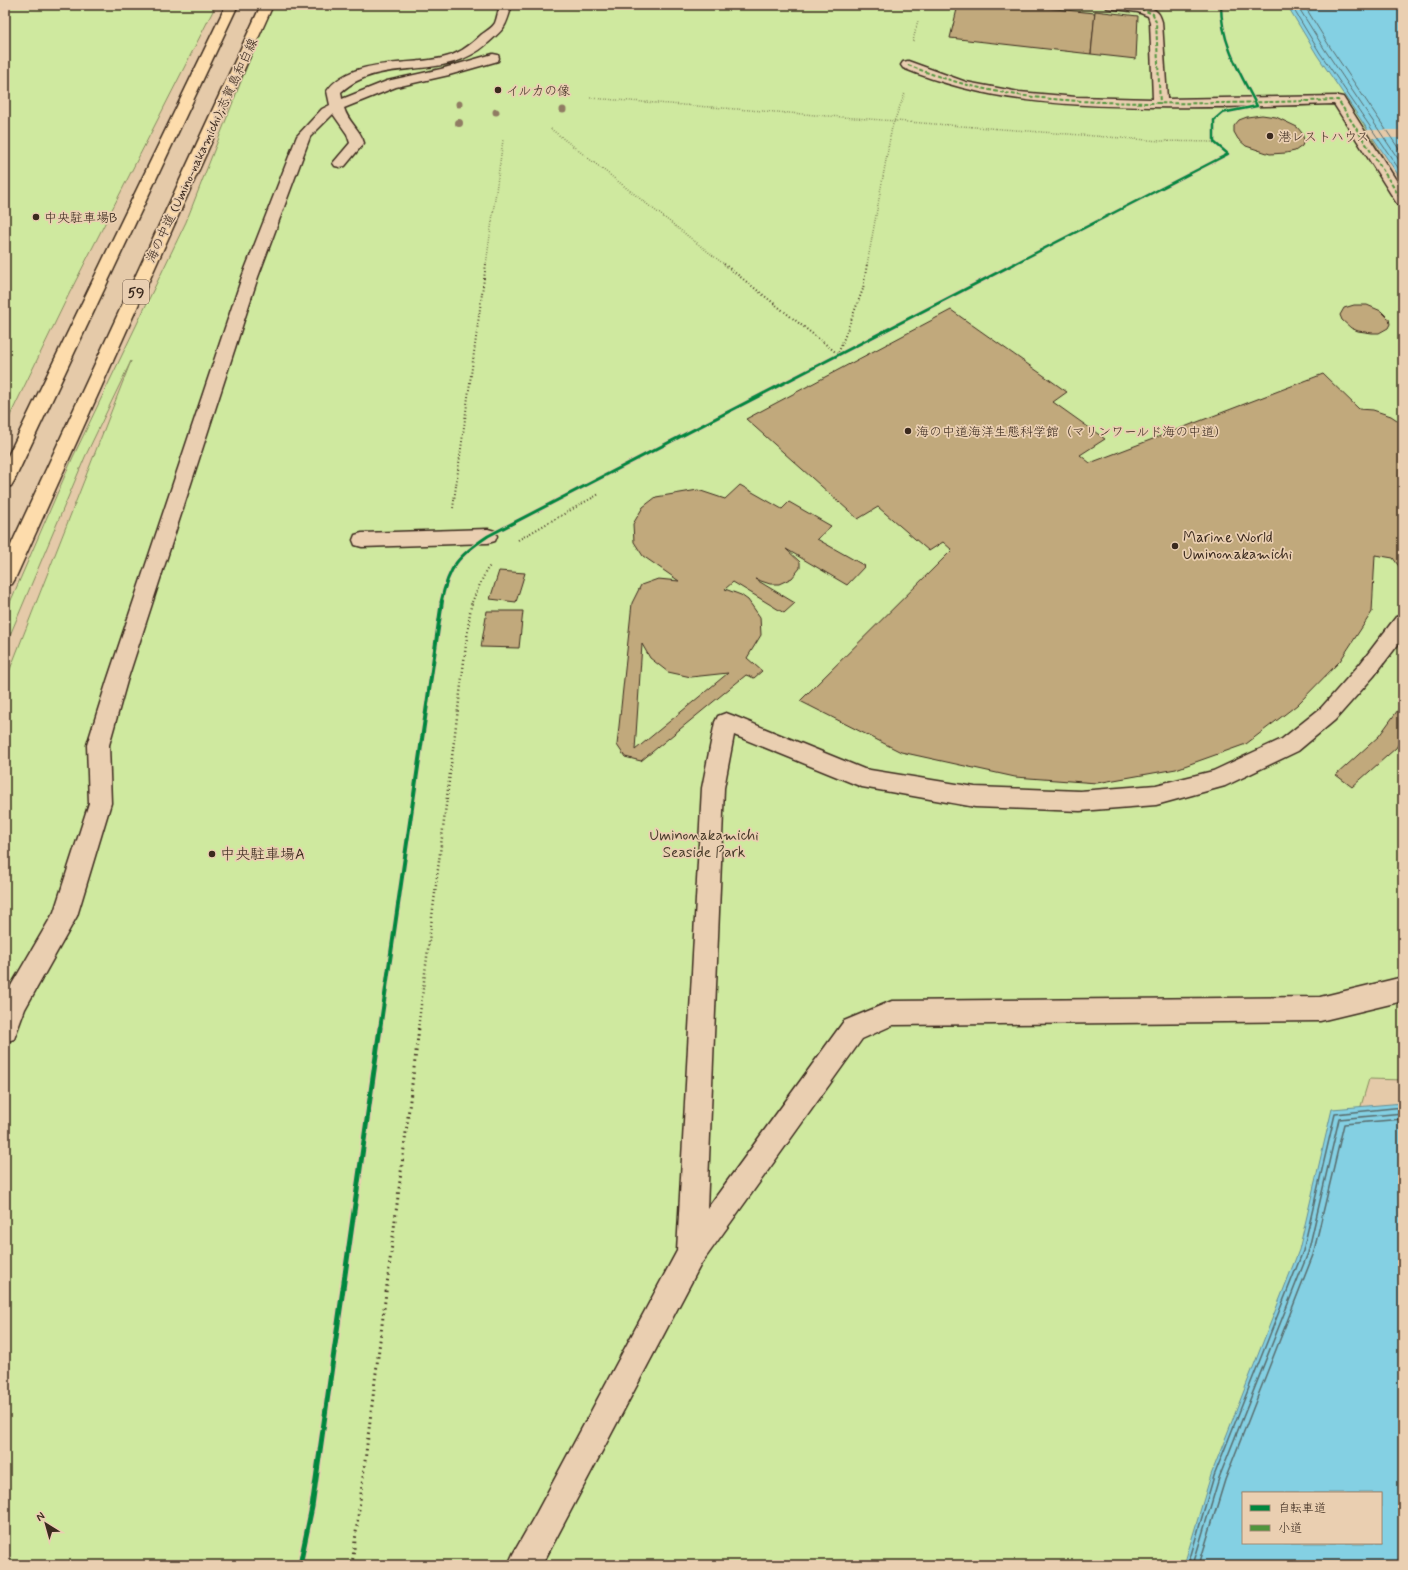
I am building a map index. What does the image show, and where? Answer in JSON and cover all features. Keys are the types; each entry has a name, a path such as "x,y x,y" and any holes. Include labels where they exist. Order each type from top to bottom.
{"main road":[{"name":"59","path":"5,481 232,5"},
{"name":"海の中道 (Umino-nakamichi);志賀島和白線","path":"5,579 267,5"}],"street":[{"path":"340,163 358,143 354,132 344,121 336,107 334,91 342,82 364,72 438,62 460,56 480,44 501,24 506,5"},
{"path":"1111,5 1141,9 1153,14 1156,22 1160,104"},
{"path":"5,1030 14,1004 65,916 100,803 98,745 117,681 250,277 304,136 327,112 336,107 392,84 444,72 493,58"},
{"path":"908,65 926,74 951,82 1005,95 1082,102 1218,104 1338,100 1403,202"},
{"path":"362,540 488,536"},
{"path":"691,1254 713,788 726,722 869,780 975,797 1080,800 1156,795 1217,779 1290,745 1328,714 1367,670 1403,624"},
{"path":"524,1565 548,1523 691,1254 853,1030 892,1013 1320,1009 1403,989"}],"path":[{"path":"838,354 863,289 892,127 905,93 908,65 918,20"},
{"path":"590,98 1161,141 1214,139 1219,146"},
{"path":"551,129 838,354"},
{"path":"449,538 503,140"},
{"path":"831,358 845,351"},
{"path":"511,544 600,494"},
{"path":"352,1565 471,605 486,571 495,560"}],"green space":[{"path":"5,5 216,5 69,294 5,426"},
{"name":"Uminonakamichi Seaside Park","path":"271,5 1294,5 1403,191 1403,1080 1369,1079 1246,1492 1242,1492 1225,1565 5,1565 5,682 131,361 85,457 5,647 5,614 73,457 186,222"}],"water":[{"path":"1287,5 1403,5 1403,182 1317,55"},
{"path":"1403,1103 1403,1565 1184,1565 1211,1475 1299,1250 1332,1109"}],"pier":[{"path":"1366,130 1403,130 1403,138 1371,138"}],"building":[{"path":"958,5 1016,5 1095,13 1091,54 950,38"},
{"path":"1095,11 1138,16 1136,59 1091,54"},
{"name":"港レストハウス","path":"1262,115 1276,117 1297,127 1302,133 1304,140 1302,146 1295,151 1270,154 1246,146 1238,139 1234,132 1234,126 1239,120 1247,117"},
{"path":"1354,305 1367,305 1381,311 1389,319 1390,324 1388,328 1379,333 1372,333 1358,331 1351,328 1342,320 1340,315 1344,308"},
{"name":"Marine World Uminonakamichi","path":"951,310 1067,392 1053,402 1105,439 1080,455 1090,463 1323,374 1359,409 1373,410 1391,416 1403,424 1403,455 1401,457 1403,460 1403,572 1393,558 1375,555 1372,612 1340,661 1297,705 1246,744 1176,769 1097,783 1015,777 901,752 800,701 952,550 943,542 929,551 878,507 858,519 746,419"},
{"path":"740,485 782,509 789,502 831,526 817,539 865,566 847,585 786,549 800,562 800,568 792,578 779,584 770,584 755,579 795,603 784,613 733,582 725,589 741,595 748,600 760,617 761,635 747,658 762,671 754,678 746,675 641,761 625,757 617,745 632,603 641,585 658,579 679,581 643,556 634,542 633,524 643,507 656,497 698,490 725,499","holes":["642,644 650,658 668,672 691,677 728,673 635,750"]},
{"path":"499,571 525,573 516,602 490,599"},
{"path":"487,611 523,611 519,648 481,647"},
{"path":"1403,703 1403,737 1396,748 1352,787 1336,775 1379,736"}],"marked path":[{"path":"1111,5 1141,9 1153,14 1156,22 1160,104"},
{"path":"908,65 962,85 1019,96 1048,99 1160,103 1236,103 1338,100 1403,202"}],"cycle path":[{"path":"300,1565 312,1507 439,614 445,586 452,568 457,560 488,536 1228,154 1214,142 1214,120 1222,113 1257,106 1227,45 1223,32 1221,5"}],"place":[{"name":"イルカの像","path":"498,90"},
{"name":"港レストハウス","path":"1270,136"},
{"name":"中央駐車場B","path":"36,217"},
{"name":"海の中道海洋生態科学館（マリンワールド海の中道）","path":"908,431"},
{"name":"Marine World Uminonakamichi","path":"1175,546"},
{"name":"中央駐車場A","path":"212,854"}]}
